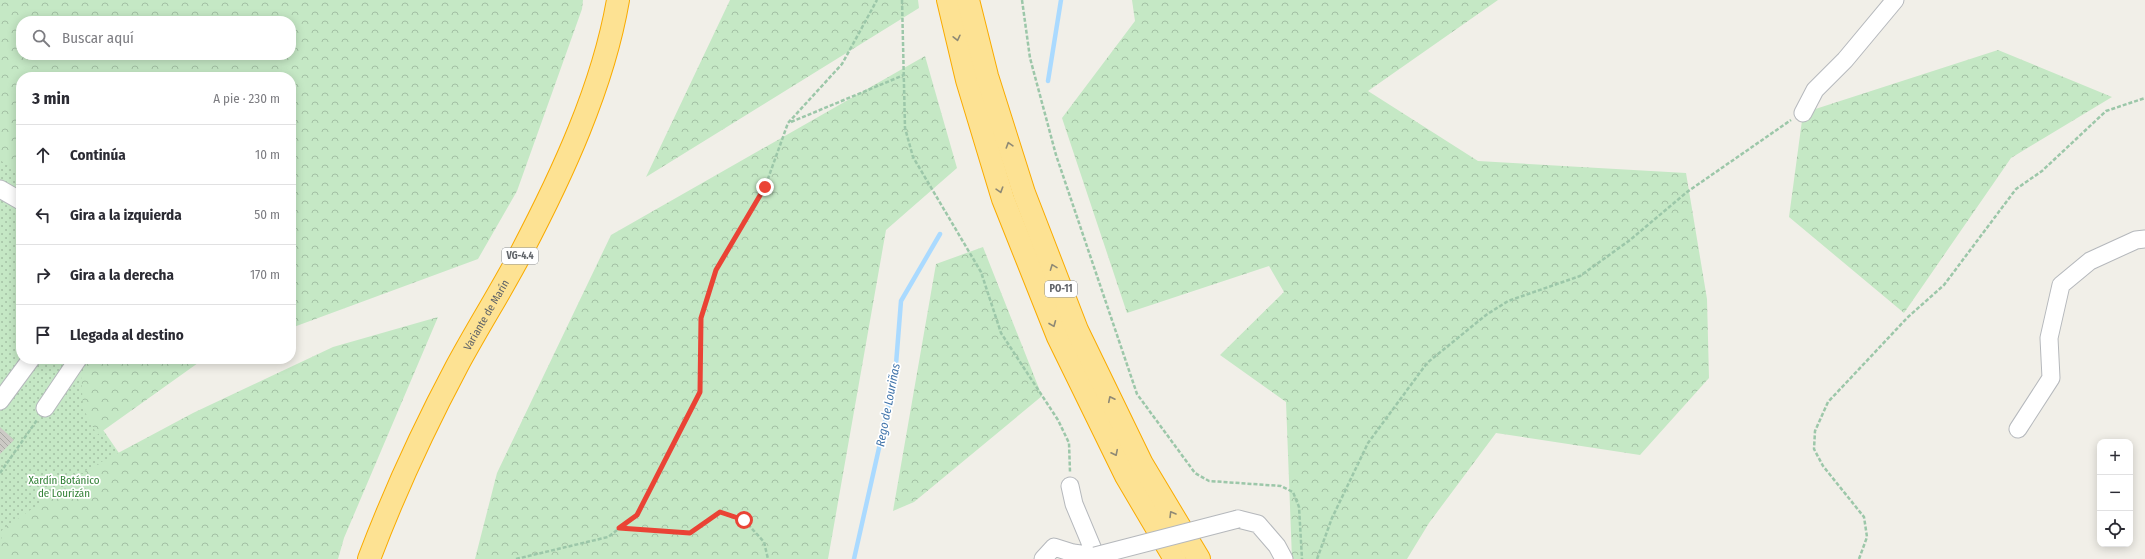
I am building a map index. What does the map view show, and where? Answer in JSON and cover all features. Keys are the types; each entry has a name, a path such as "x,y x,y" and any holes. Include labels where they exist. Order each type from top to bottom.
{"highway":[{"name":"Variante de Marín","path":"369,559 391,500 457,366 521,253 569,157 599,75 618,0"},
{"name":"PO-11","path":"948,0 967,80 1003,199 1058,337 1126,476 1175,559"},
{"name":"PO-11","path":"968,0 987,76 1024,193 1077,330 1142,464 1199,559"}],"street":[{"path":"1803,113 1815,90 1845,60 1895,0"},
{"path":"0,189 16,198"},
{"path":"2018,429 2051,378 2049,338 2061,285 2090,261 2136,240 2145,239"},
{"path":"0,401 27,364"},
{"path":"45,408 75,364"},
{"path":"1070,486 1074,504 1096,557"},
{"path":"1043,559 1054,547 1072,553 1096,557 1238,518 1258,524 1277,546 1284,559"}],"path":[{"path":"516,559 608,537 637,515 700,392 701,318 716,270 765,187 788,123 842,64 877,0"},
{"path":"902,0 906,128 913,157 981,272 1001,333 1058,420 1070,442 1070,486"},
{"path":"1022,0 1030,58 1056,155 1137,394 1195,473 1209,482 1281,486 1292,492 1299,507 1302,559"},
{"path":"788,123 904,75"},
{"path":"1859,559 1867,538 1864,517 1823,466 1814,449 1815,431 1828,402 1908,317 1944,285 2016,189 2042,172 2106,111 2145,98"},
{"path":"1317,559 1332,518 1368,443 1426,363 1486,315 1508,301 1580,276 1630,240 1687,192 1754,144 1803,113"},
{"path":"0,473 45,408"},
{"path":"619,528 690,533 720,512 744,520 764,542 768,559"}],"green space":[{"name":"Xardín Botánico de Lourizán","path":"0,0 16,16 16,60 21,60 21,72 16,72 16,364 157,364 90,411 192,559 0,559"},
{"path":"0,0 583,0 582,9 517,191 478,259 296,326 296,72 16,72 16,171 0,160"},
{"path":"730,0 918,0 919,8 646,177"},
{"path":"1132,0 1498,0 1368,91 1478,161 1686,173 1707,299 1709,378 1640,455 1496,433 1429,523 1407,559 1292,559 1286,402 1220,355 1284,292 1269,266 1127,313 1062,118 1135,21"},
{"path":"1998,50 2112,97 2011,158 1904,313 1789,217 1803,113"},
{"path":"925,56 957,168 886,230 828,559 475,559 497,473 611,235"},
{"path":"983,247 1042,396 914,502 893,511 936,264"},
{"path":"438,317 344,538 338,559 0,559 2,530 90,468 193,413 333,347"},
{"path":"86,364 197,364 97,435 83,408 81,374"}],"building":[{"path":"0,427 14,440 0,454"}],"waterway":[{"name":"Rego de Louriñas","path":"1048,81 1061,0"},
{"name":"Rego de Louriñas","path":"854,559 895,377 901,301 940,234"}],"route":[{"path":"744,520 720,512 690,533 619,528 637,515 700,392 701,318 716,270 765,187"}]}
